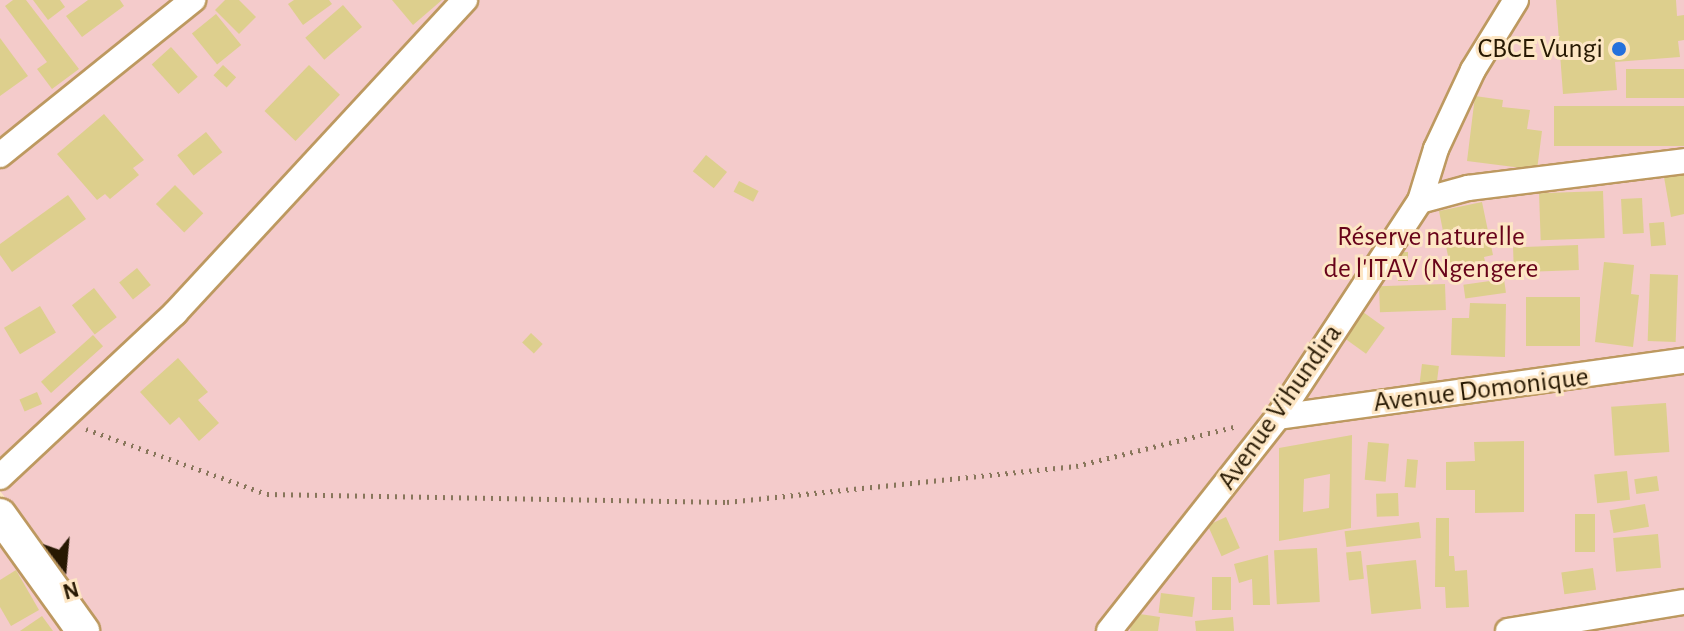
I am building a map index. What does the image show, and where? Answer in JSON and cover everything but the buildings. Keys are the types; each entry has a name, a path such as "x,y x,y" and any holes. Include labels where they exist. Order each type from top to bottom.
{"street":[{"path":"0,155 193,0"},
{"path":"1,467 62,420 175,313 465,0"},
{"name":"Avenue Vihundira","path":"1109,631 1278,417 1420,201 1436,149 1473,70 1516,0"},
{"path":"1420,201 1468,188 1684,161"},
{"name":"Avenue Domonique","path":"1278,417 1684,361"},
{"path":"0,515 83,631"},
{"path":"1508,631 1684,602"}],"path":[{"path":"62,420 267,494 727,502 1076,466 1278,417"}],"green space":[{"name":"Réserve naturelle de l'ITAV (Ngengere","path":"0,0 1684,0 1684,631 0,631 0,513 12,506 0,491"}],"place":[{"name":"CBCE Vungi","path":"1619,49"}]}
